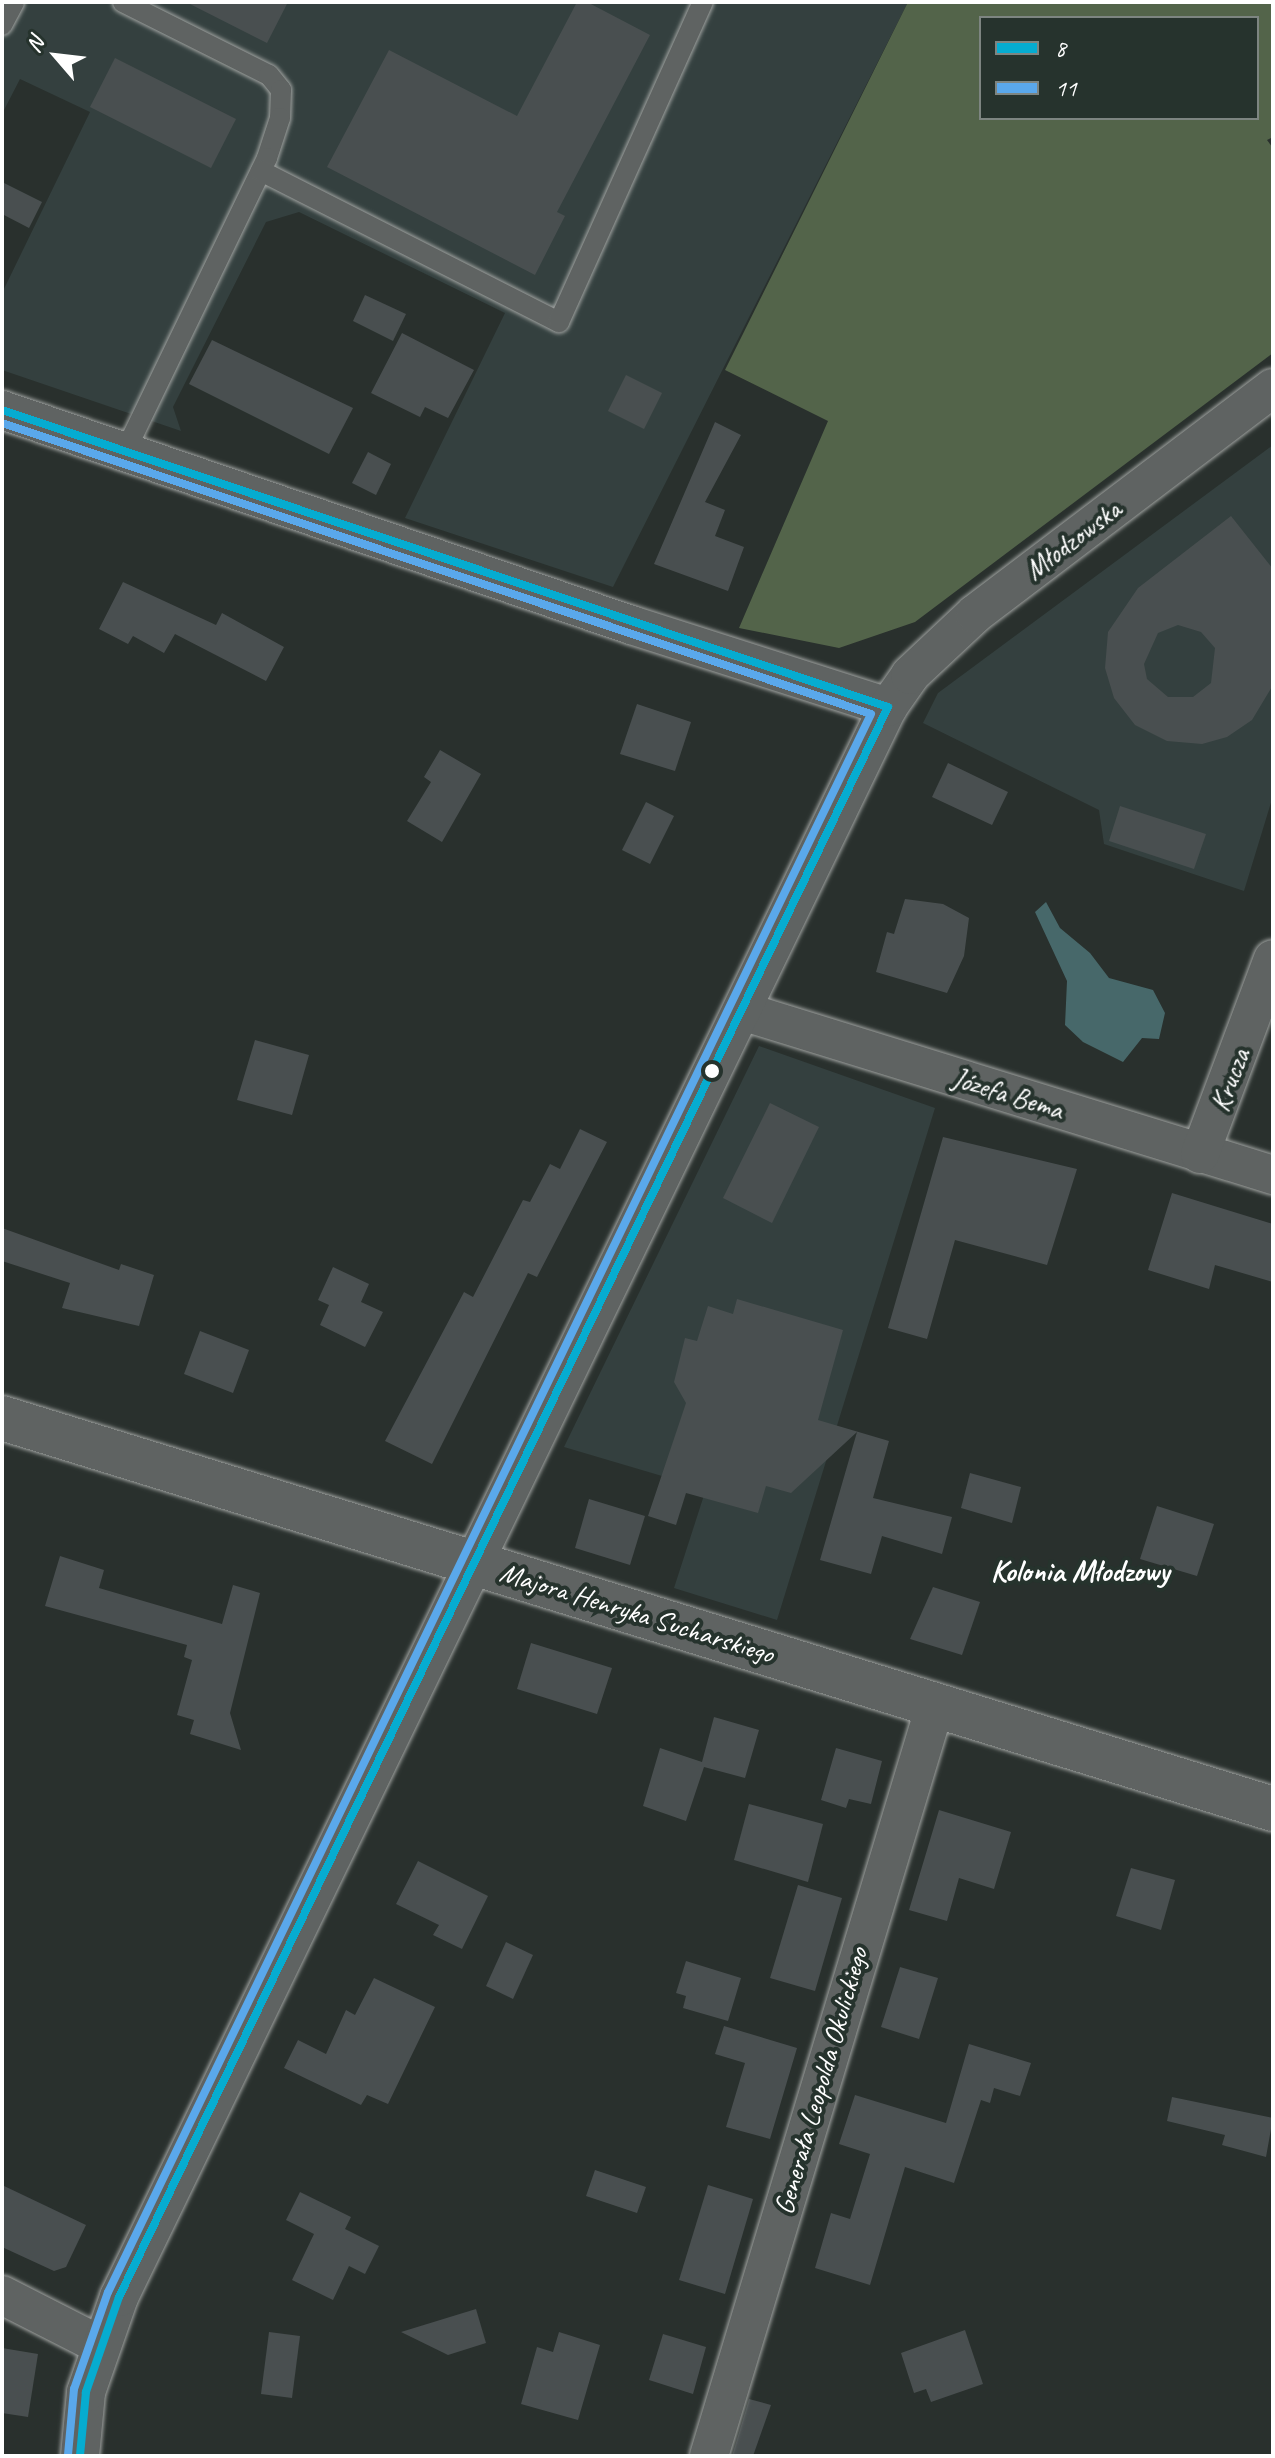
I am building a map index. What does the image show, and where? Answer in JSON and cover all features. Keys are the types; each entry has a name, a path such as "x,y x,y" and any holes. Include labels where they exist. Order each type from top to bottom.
{"street":[{"name":"Młodzowska","path":"80,2456 86,2392 100,2345 888,707 910,675 975,614 1273,388"},
{"path":"2,410 660,635 888,707"},
{"name":"Krucza","path":"1200,1154 1273,959"},
{"name":"Józefa Bema","path":"742,1011 1273,1175"},
{"name":"Majora Henryka Sucharskiego","path":"2,1418 1273,1809"},
{"name":"Generała Leopolda Okulickiego","path":"709,2456 935,1706"},
{"path":"2,2295 100,2345"}],"lane":[{"path":"2,25 14,2"},
{"path":"123,2 269,75 281,90 280,118 261,171 125,452"},
{"path":"261,171 559,322 703,2"}],"shaded area":[{"path":"2,2 908,2 613,587 405,518 505,313 299,212 266,222 173,407 181,431 2,370 2,293 90,112 20,79 2,114"},
{"path":"1273,445 1273,796 1244,891 1104,844 1099,810 923,723 938,693"},
{"path":"759,1046 935,1108 777,1620 674,1588 706,1489 564,1447"}],"green space":[{"path":"908,2 1273,2 1273,137 1267,140 1273,148 1273,353 915,622 839,648 739,628 828,421 725,370"}],"water":[{"path":"1046,902 1060,928 1090,953 1109,978 1153,990 1165,1013 1159,1039 1142,1038 1123,1062 1083,1042 1065,1025 1067,981 1035,912"}],"building":[{"path":"186,2 288,2 267,43"},
{"path":"577,2 587,2 650,35 557,212 565,216 535,275 327,167 389,50 517,116"},
{"path":"115,58 236,119 211,168 90,107"},
{"path":"2,182 42,202 29,228 2,214"},
{"path":"365,295 406,314 393,341 353,321"},
{"path":"402,333 474,370 448,418 425,407 420,417 371,393"},
{"path":"212,340 353,408 329,454 189,384"},
{"path":"626,375 662,393 644,429 608,411"},
{"path":"715,422 741,435 705,502 725,510 715,536 744,547 728,591 654,564"},
{"path":"368,452 391,464 376,495 352,483"},
{"path":"1231,516 1273,569 1273,685 1252,720 1227,737 1202,744 1167,741 1135,725 1114,698 1105,668 1108,632 1138,588","holes":["1178,625 1201,632 1215,648 1211,683 1193,697 1168,697 1147,679 1144,664 1158,633"]},
{"path":"123,582 216,625 222,613 284,647 266,681 175,634 164,653 133,636 128,644 99,629"},
{"path":"637,704 691,722 675,771 620,754"},
{"path":"440,750 481,774 442,842 407,821 431,782 424,777"},
{"path":"948,763 1008,792 992,825 932,797"},
{"path":"646,802 674,816 650,864 622,850"},
{"path":"1120,806 1206,834 1194,869 1109,841"},
{"path":"905,899 943,904 969,918 964,956 947,993 876,972 887,932 894,934"},
{"path":"255,1040 309,1055 292,1115 237,1100"},
{"path":"770,1103 819,1127 772,1223 723,1198"},
{"path":"580,1129 607,1142 537,1277 528,1273 432,1464 385,1441 464,1292 473,1297 523,1200 530,1202 550,1164 560,1169"},
{"path":"943,1137 1077,1169 1047,1265 955,1240 927,1339 888,1328"},
{"path":"1172,1193 1273,1224 1273,1282 1215,1265 1209,1289 1148,1270"},
{"path":"2,1228 119,1270 121,1264 154,1275 139,1326 62,1308 70,1283 2,1261"},
{"path":"333,1267 369,1284 361,1302 383,1312 365,1347 320,1325 329,1305 318,1300"},
{"path":"737,1299 843,1330 818,1420 889,1441 873,1498 952,1517 942,1554 882,1536 871,1574 820,1560 857,1432 791,1493 766,1486 758,1513 686,1493 676,1525 648,1516 686,1403 674,1382 685,1338 697,1341 708,1306 733,1314"},
{"path":"200,1331 249,1350 233,1393 184,1374"},
{"path":"970,1473 1021,1487 1012,1523 961,1508"},
{"path":"589,1499 645,1516 630,1565 575,1548"},
{"path":"1157,1506 1214,1524 1197,1576 1140,1559"},
{"path":"60,1556 104,1570 99,1588 222,1624 233,1585 260,1593 230,1713 241,1750 190,1734 194,1720 177,1715 192,1660 184,1657 187,1645 45,1606"},
{"path":"933,1587 980,1602 962,1655 910,1639"},
{"path":"531,1643 612,1668 597,1714 517,1689"},
{"path":"714,1717 759,1730 745,1778 704,1767 686,1821 643,1806 660,1748 702,1762"},
{"path":"836,1748 882,1761 871,1804 849,1799 846,1808 821,1800"},
{"path":"749,1804 823,1824 808,1882 734,1860"},
{"path":"939,1810 1011,1832 994,1889 959,1878 947,1921 909,1910"},
{"path":"418,1861 488,1896 462,1949 433,1935 439,1925 396,1904"},
{"path":"1131,1868 1175,1880 1161,1930 1116,1916"},
{"path":"798,1885 842,1898 815,1991 770,1978"},
{"path":"506,1942 533,1955 513,1999 486,1986"},
{"path":"686,1961 741,1978 728,2021 683,2008 686,1996 676,1993"},
{"path":"900,1967 938,1978 919,2039 881,2027"},
{"path":"374,1978 435,2007 388,2104 367,2095 361,2105 284,2068 298,2040 326,2054 346,2010 355,2015"},
{"path":"724,2026 797,2048 770,2139 726,2127 745,2063 715,2054"},
{"path":"969,2044 1031,2063 1020,2096 994,2088 990,2103 981,2100 954,2183 905,2167 870,2285 815,2268 831,2213 850,2219 870,2154 839,2144 855,2095 946,2123"},
{"path":"1172,2097 1273,2118 1266,2157 1222,2145 1225,2135 1167,2121"},
{"path":"595,2170 646,2187 637,2213 586,2196"},
{"path":"2,2185 86,2225 66,2267 54,2271 2,2247"},
{"path":"708,2185 753,2199 725,2294 679,2280"},
{"path":"300,2192 351,2217 345,2229 379,2246 365,2274 349,2266 333,2300 292,2280 314,2234 286,2220"},
{"path":"476,2309 486,2343 448,2355 401,2332"},
{"path":"965,2330 983,2384 931,2402 926,2389 914,2393 901,2353"},
{"path":"269,2332 300,2336 292,2398 261,2394"},
{"path":"559,2332 600,2345 578,2420 521,2404 537,2347 553,2352"},
{"path":"663,2334 706,2347 693,2394 649,2380"},
{"path":"2,2348 38,2354 28,2417 2,2413"},
{"path":"749,2399 771,2405 753,2456 732,2456"}],"transit line":[{"name":"8","path":"2,410 888,707 119,2297 86,2392 80,2456"},
{"name":"11","path":"2,423 871,714 108,2292 74,2389 68,2455"}],"district":[{"name":"Kolonia Młodzowy","path":"1080,1571"}]}
